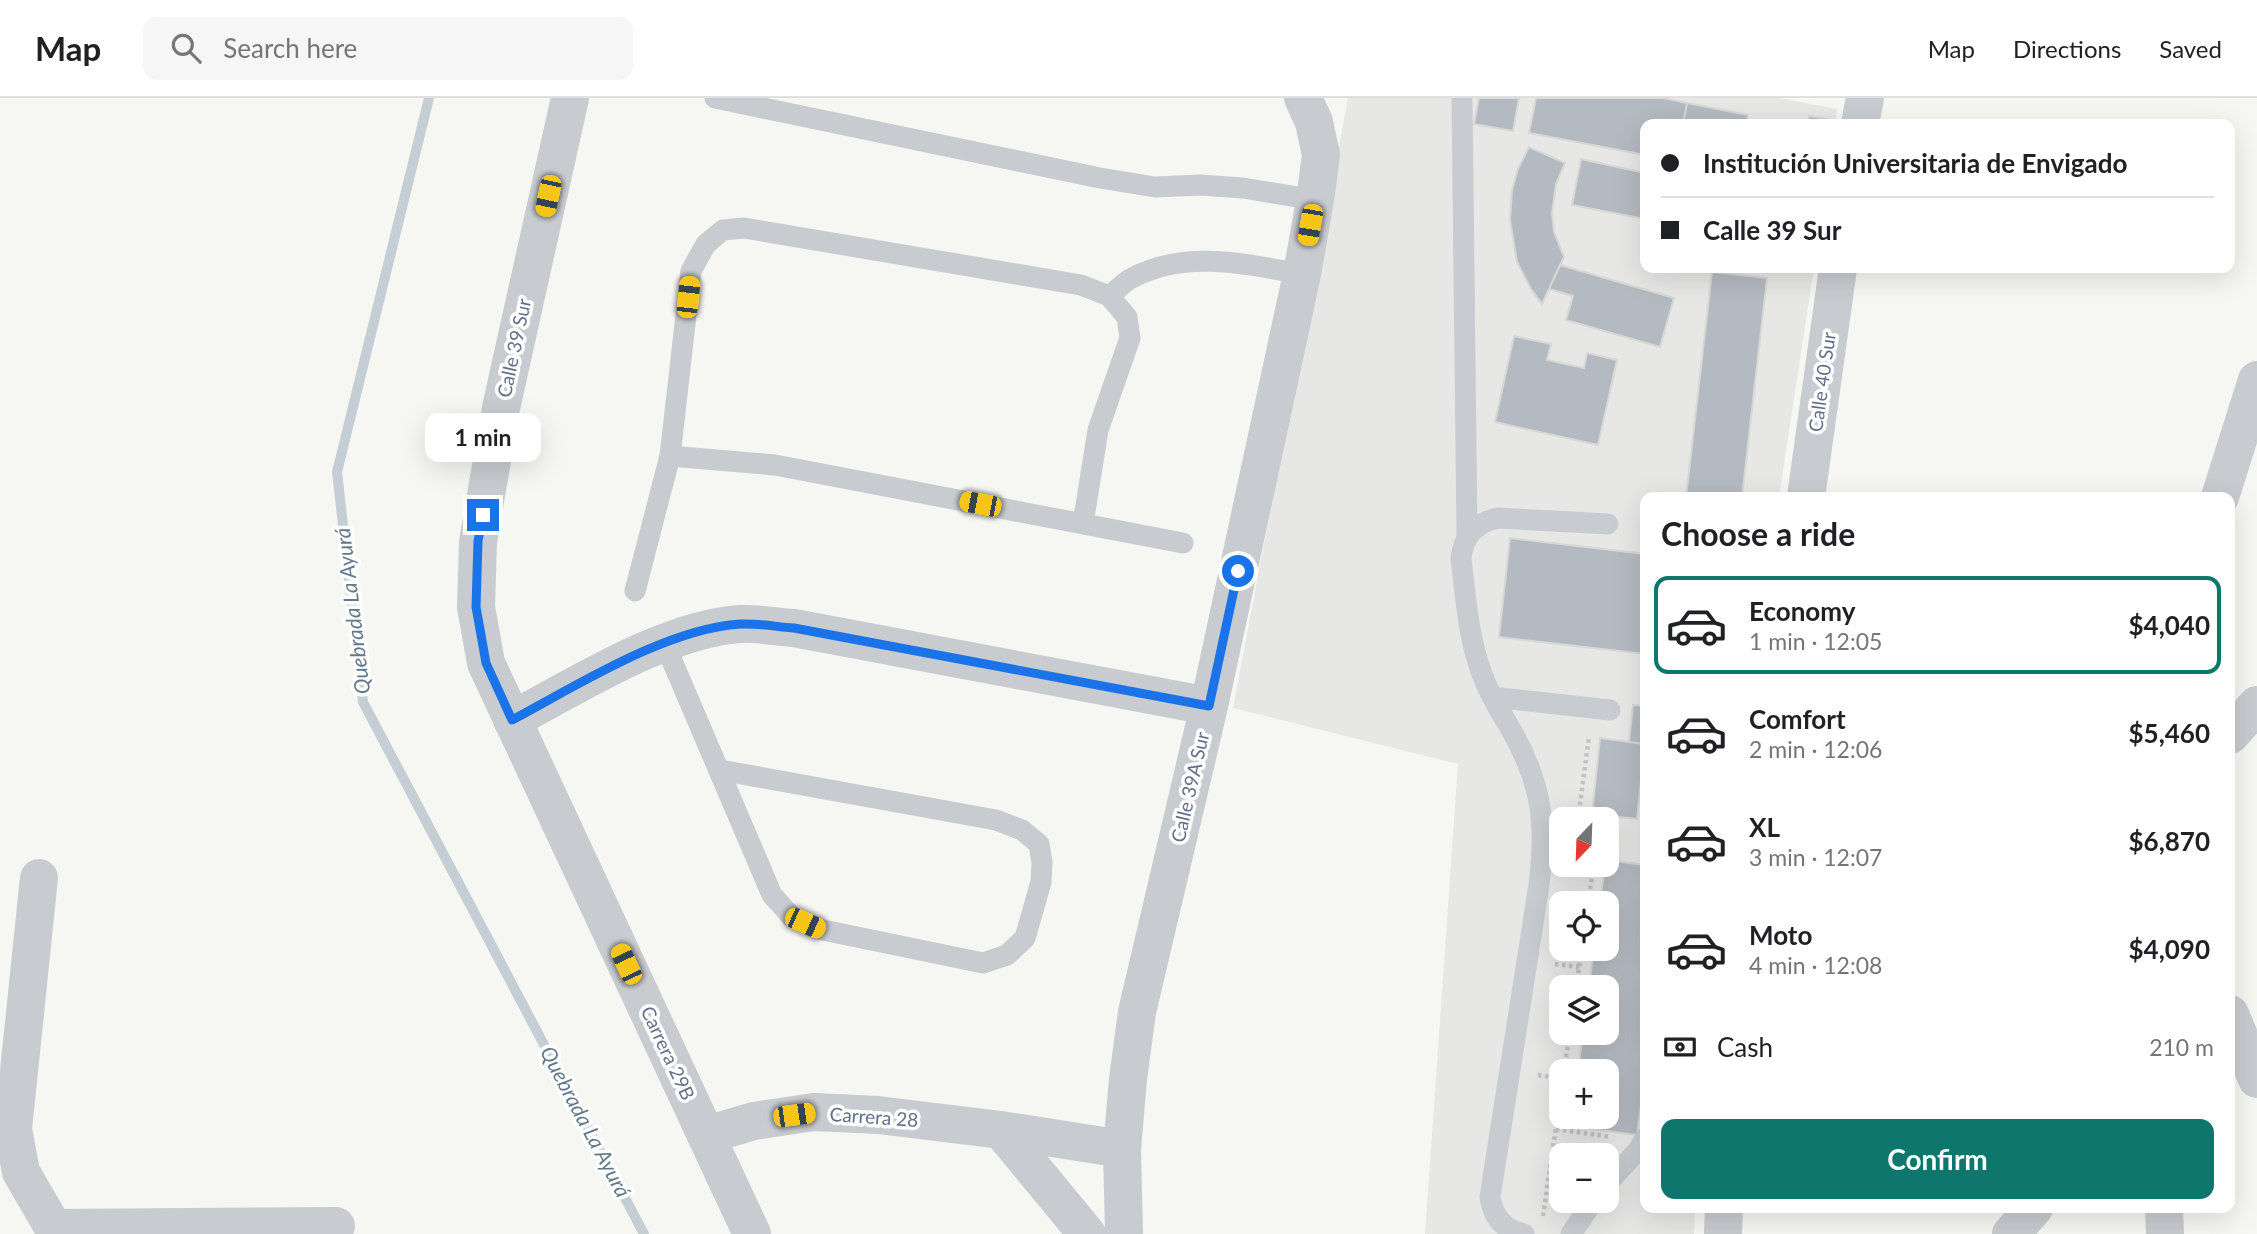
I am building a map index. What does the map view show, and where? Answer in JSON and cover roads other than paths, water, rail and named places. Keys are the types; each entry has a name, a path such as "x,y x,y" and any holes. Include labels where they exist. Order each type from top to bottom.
{"street":[{"name":"Calle 39 Sur","path":"512,720 486,663 476,607 478,541 501,408 570,98"},
{"name":"Calle 39A Sur","path":"1124,1234 1122,1149 1137,1012 1209,706 1302,274 1315,200 1321,155 1314,122 1303,98"},
{"path":"1861,119 1865,98"},
{"name":"Calle 40 Sur","path":"1807,492 1837,273"},
{"path":"2222,492 2257,380"},
{"path":"512,720 664,642 696,632 741,624 794,628 1209,706"},
{"path":"2235,729 2257,705"},
{"name":"Carrera 29B","path":"512,720 752,1234"},
{"path":"38,878 13,1129 22,1172 55,1231 336,1226"},
{"path":"2235,1026 2257,1079"},
{"name":"Carrera 28","path":"706,1135 754,1121 814,1112 878,1115 1001,1130 1122,1149"},
{"path":"1001,1130 1087,1234"},
{"path":"1723,1234 1724,1213"},
{"path":"2011,1234 2030,1213"},
{"path":"2164,1213 2165,1234"}],"lane":[{"path":"715,98 1100,178 1156,187 1200,185 1243,188 1315,200"},
{"path":"1462,98 1467,536"},
{"path":"635,591 670,456 691,271 706,244 723,230 744,228 1082,285 1109,296 1127,317 1129,338 1098,430 1083,524"},
{"path":"1109,296 1129,279 1162,266 1191,261 1228,260 1302,274"},
{"path":"670,456 775,465 1183,543"},
{"path":"1524,1234 1506,1227 1496,1217 1490,1197 1539,885 1544,849 1543,828 1534,776 1492,697 1472,645 1461,559 1462,547 1467,536 1476,527 1497,518 1608,524"},
{"path":"664,642 772,895 792,917 818,929 983,963 1007,955 1025,938 1041,882 1042,862 1039,844 1022,830 996,820 720,770"},
{"path":"1492,697 1601,709"},
{"path":"1619,1170 1640,1145"},
{"path":"1571,1234 1585,1213"}],"waterway":[{"name":"Quebrada La Ayurá","path":"429,98 337,472 363,702 644,1234"}]}
